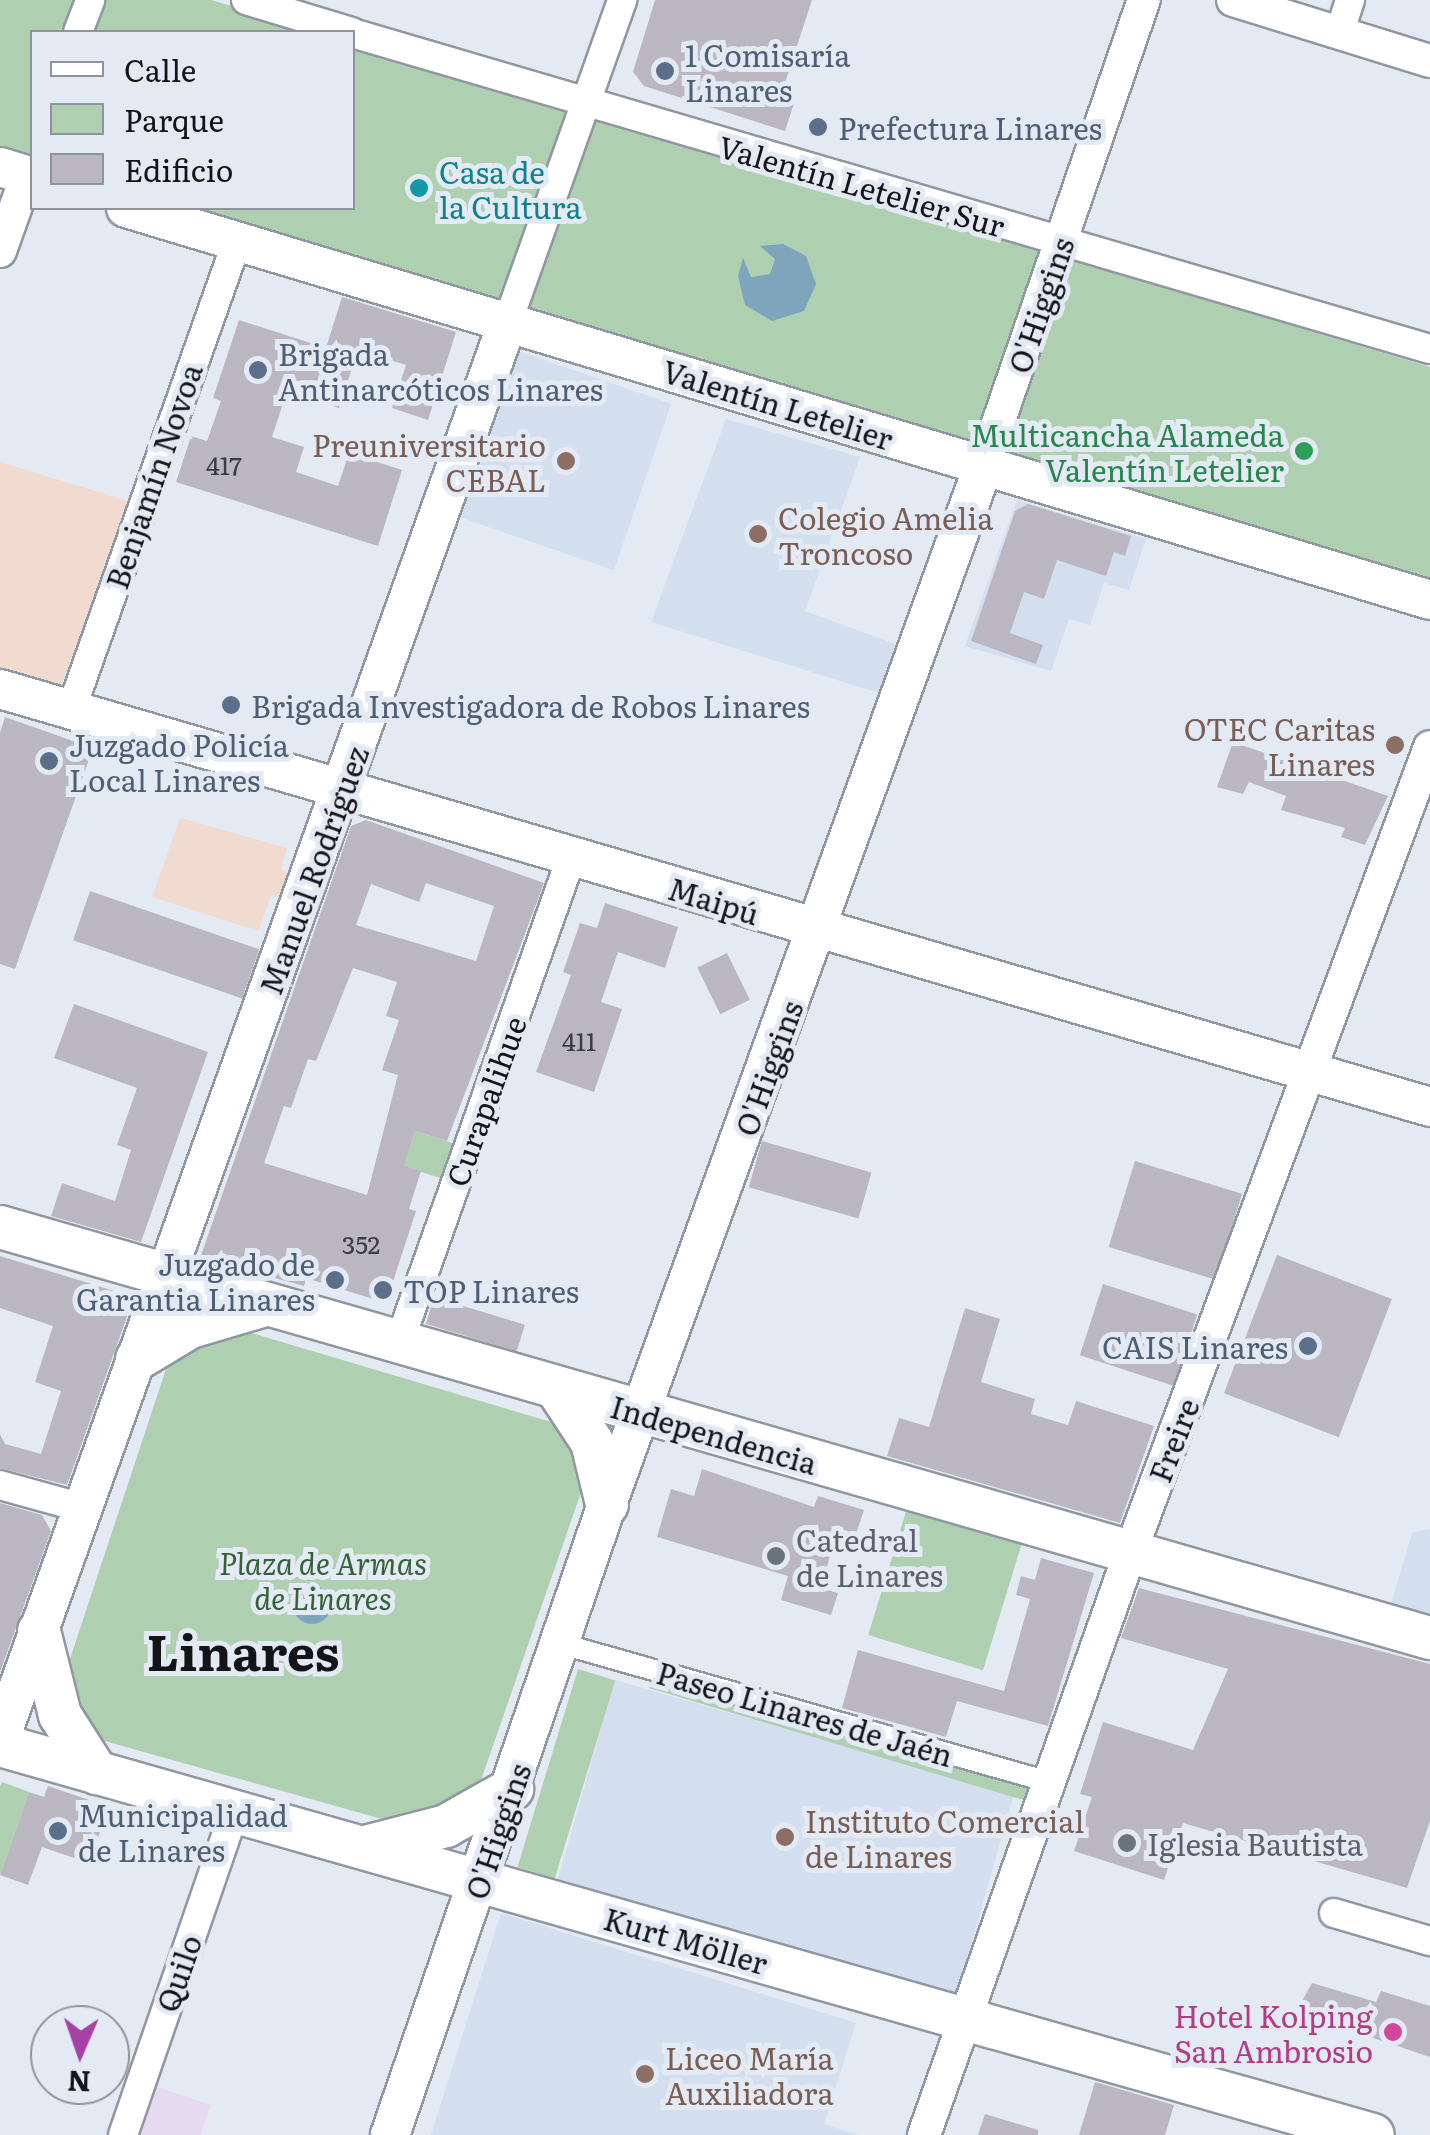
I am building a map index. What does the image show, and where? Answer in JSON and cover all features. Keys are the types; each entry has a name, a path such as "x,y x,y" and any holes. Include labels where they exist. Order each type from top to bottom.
{"main road":[{"name":"Valentín Letelier","path":"132,210 1430,600"},
{"name":"Manuel Rodríguez","path":"0,1742 508,321"},
{"name":"O'Higgins","path":"390,2135 608,1504 819,931 984,464"},
{"name":"Maipú","path":"0,689 1430,1107"},
{"name":"Independencia","path":"0,1227 1129,1556 1430,1638"},
{"path":"137,1360 190,1327 266,1305"},
{"path":"558,1389 592,1442 608,1504"},
{"path":"39,1631 60,1715 97,1773"},
{"name":"Kurt Möller","path":"0,1742 97,1773 1373,2135"},
{"path":"360,1848 446,1826 512,1789"}],"street":[{"path":"79,30 90,0"},
{"name":"Valentín Letelier Sur","path":"246,0 342,30"},
{"name":"Manuel Rodríguez","path":"508,321 622,0"},
{"name":"O'Higgins","path":"984,464 1144,0"},
{"path":"1233,0 1430,61"},
{"path":"1339,34 1350,0"},
{"name":"Valentín Letelier Sur","path":"355,34 584,105 1430,349"},
{"path":"0,251 23,170"},
{"name":"Benjamín Novoa","path":"71,710 236,242"},
{"name":"Freire","path":"924,2135 1129,1556 1312,1074 1430,747"},
{"name":"Curapalihue","path":"399,1343 571,858"},
{"path":"0,1485 83,1508"},
{"name":"Paseo Linares de Jaén","path":"562,1644 1049,1782"},
{"name":"Quilo","path":"123,2135 234,1812"},
{"path":"1334,1912 1430,1941"}],"shaded area":[{"name":"Preuniversitario CEBAL","path":"518,351 671,404 614,570 461,517"},
{"name":"Colegio Amelia Troncoso","path":"726,419 860,457 805,611 895,644 879,693 651,622"},
{"path":"0,462 128,501 61,686 0,668"},
{"path":"1017,500 1146,539 1129,590 1104,583 1090,625 1069,619 1051,671 965,646"},
{"path":"180,818 287,848 281,870 293,875 284,899 271,896 258,931 152,897"},
{"path":"1430,1529 1430,1622 1389,1611 1412,1533"},
{"name":"Instituto Comercial de Linares","path":"615,1680 1014,1794 957,1993 558,1879"},
{"name":"Liceo María Auxiliadora","path":"501,1913 856,2023 824,2124 858,2135 431,2135"},
{"path":"151,2085 211,2105 200,2135 133,2135"}],"green space":[{"path":"0,0 211,0 312,30 30,30 30,165 0,156"},
{"path":"355,44 1430,367 1430,579 181,210 355,210"},
{"path":"415,1131 453,1143 442,1179 404,1166"},
{"name":"Plaza de Armas de Linares","path":"231,1327 561,1425 571,1437 585,1481 481,1780 468,1795 396,1823 87,1736 64,1677 170,1357"},
{"path":"908,1505 1023,1540 983,1670 868,1635"},
{"path":"578,1669 615,1680 555,1878 517,1867"},
{"path":"655,1676 1039,1786 1034,1803 649,1688"},
{"path":"2,1782 29,1792 0,1875 0,1787"}],"water":[{"path":"783,244 806,256 816,284 804,311 772,321 745,305 738,276 743,258 751,277 770,274 775,259 760,246"},
{"path":"312,1586 325,1592 331,1605 325,1618 312,1624 299,1618 293,1605 299,1592"}],"building":[{"path":"655,0 812,0 782,92 796,97 785,131 644,86 633,72"},
{"path":"342,297 456,332 428,420 392,408 406,365 358,350 339,408 287,391 272,437 304,447 296,472 338,486 349,453 402,470 378,546 176,482 191,436 207,441 221,401 213,398 239,320 326,348"},
{"path":"1028,504 1131,536 1125,556 1114,552 1106,576 1057,560 1044,599 1024,592 1010,633 1043,645 1036,664 971,641 1015,511"},
{"path":"5,717 93,748 15,969 0,964 0,733"},
{"path":"1233,742 1388,796 1365,845 1341,837 1345,828 1281,810 1286,796 1249,782 1243,794 1217,787"},
{"path":"366,820 544,883 447,1141 415,1131 404,1166 421,1171 409,1209 416,1211 386,1303 306,1278 304,1286 200,1258 351,826","holes":["426,883 494,906 476,961 356,925 371,884 419,902","353,968 397,982 386,1016 399,1020 382,1070 398,1075 367,1195 264,1163 284,1106 291,1108 308,1059 316,1061"]},
{"path":"90,891 259,949 242,998 73,940"},
{"path":"605,903 678,927 665,968 618,952 601,1002 622,1009 594,1092 536,1072 571,975 563,972 580,923 597,928"},
{"path":"727,953 750,1000 720,1014 697,967"},
{"path":"74,1004 208,1052 141,1242 51,1216 62,1183 115,1201 131,1150 117,1145 137,1088 54,1058"},
{"path":"762,1141 872,1172 858,1219 749,1187"},
{"path":"1135,1161 1242,1194 1216,1280 1109,1247"},
{"name":"CAIS Linares","path":"1277,1255 1392,1299 1339,1437 1224,1393"},
{"path":"0,1256 134,1297 67,1485 0,1468 0,1434 5,1444 41,1454 61,1391 35,1382 53,1326 0,1308"},
{"path":"1103,1284 1197,1315 1174,1386 1080,1355"},
{"path":"434,1297 525,1325 517,1352 426,1324"},
{"path":"965,1308 1000,1319 981,1382 1035,1399 1031,1414 1068,1425 1076,1401 1154,1426 1120,1523 887,1456 899,1418 929,1427"},
{"name":"Catedral de Linares","path":"702,1469 814,1507 818,1496 864,1510 856,1534 838,1528 821,1588 838,1593 831,1615 781,1600 788,1576 657,1537 671,1489 694,1496"},
{"path":"0,1503 42,1515 51,1531 0,1672"},
{"path":"1041,1558 1094,1573 1048,1726 957,1701 946,1737 842,1708 858,1650 1004,1691 1030,1599 1016,1595 1021,1576 1035,1580"},
{"path":"1139,1588 1430,1664 1430,1821 1407,1888 1183,1823 1164,1880 1074,1851 1092,1797 1080,1794 1103,1722 1193,1750 1228,1669 1121,1638"},
{"name":"Municipalidad de Linares","path":"48,1786 92,1801 89,1810 106,1816 89,1863 42,1847 28,1885 0,1875 29,1792 44,1797"},
{"name":"Hotel Kolping San Ambrosio","path":"1312,1983 1376,2002 1381,1991 1430,2006 1430,2057 1296,2012"},
{"path":"1095,2082 1174,2105 1165,2135 1079,2135"},
{"path":"985,2114 1038,2130 1038,2135 978,2135"}],"place":[{"name":"1 Comisaría Linares","path":"665,71"},
{"name":"Prefectura Linares","path":"818,127"},
{"name":"Casa de la Cultura","path":"419,188"},
{"name":"Brigada Antinarcóticos Linares","path":"258,370"},
{"name":"Multicancha Alameda Valentín Letelier","path":"1304,451"},
{"name":"Preuniversitario CEBAL","path":"566,461"},
{"name":"Colegio Amelia Troncoso","path":"758,534"},
{"name":"Brigada Investigadora de Robos Linares","path":"231,705"},
{"name":"OTEC Caritas Linares","path":"1395,745"},
{"name":"Juzgado Policía Local Linares","path":"49,761"},
{"name":"Juzgado de Garantia Linares","path":"335,1280"},
{"name":"TOP Linares","path":"383,1290"},
{"name":"CAIS Linares","path":"1308,1346"},
{"name":"Catedral de Linares","path":"776,1556"},
{"name":"Municipalidad de Linares","path":"58,1831"},
{"name":"Instituto Comercial de Linares","path":"785,1837"},
{"name":"Iglesia Bautista","path":"1127,1843"},
{"name":"Hotel Kolping San Ambrosio","path":"1393,2032"},
{"name":"Liceo María Auxiliadora","path":"645,2074"}],"district":[{"name":"Linares","path":"243,1650"}]}
